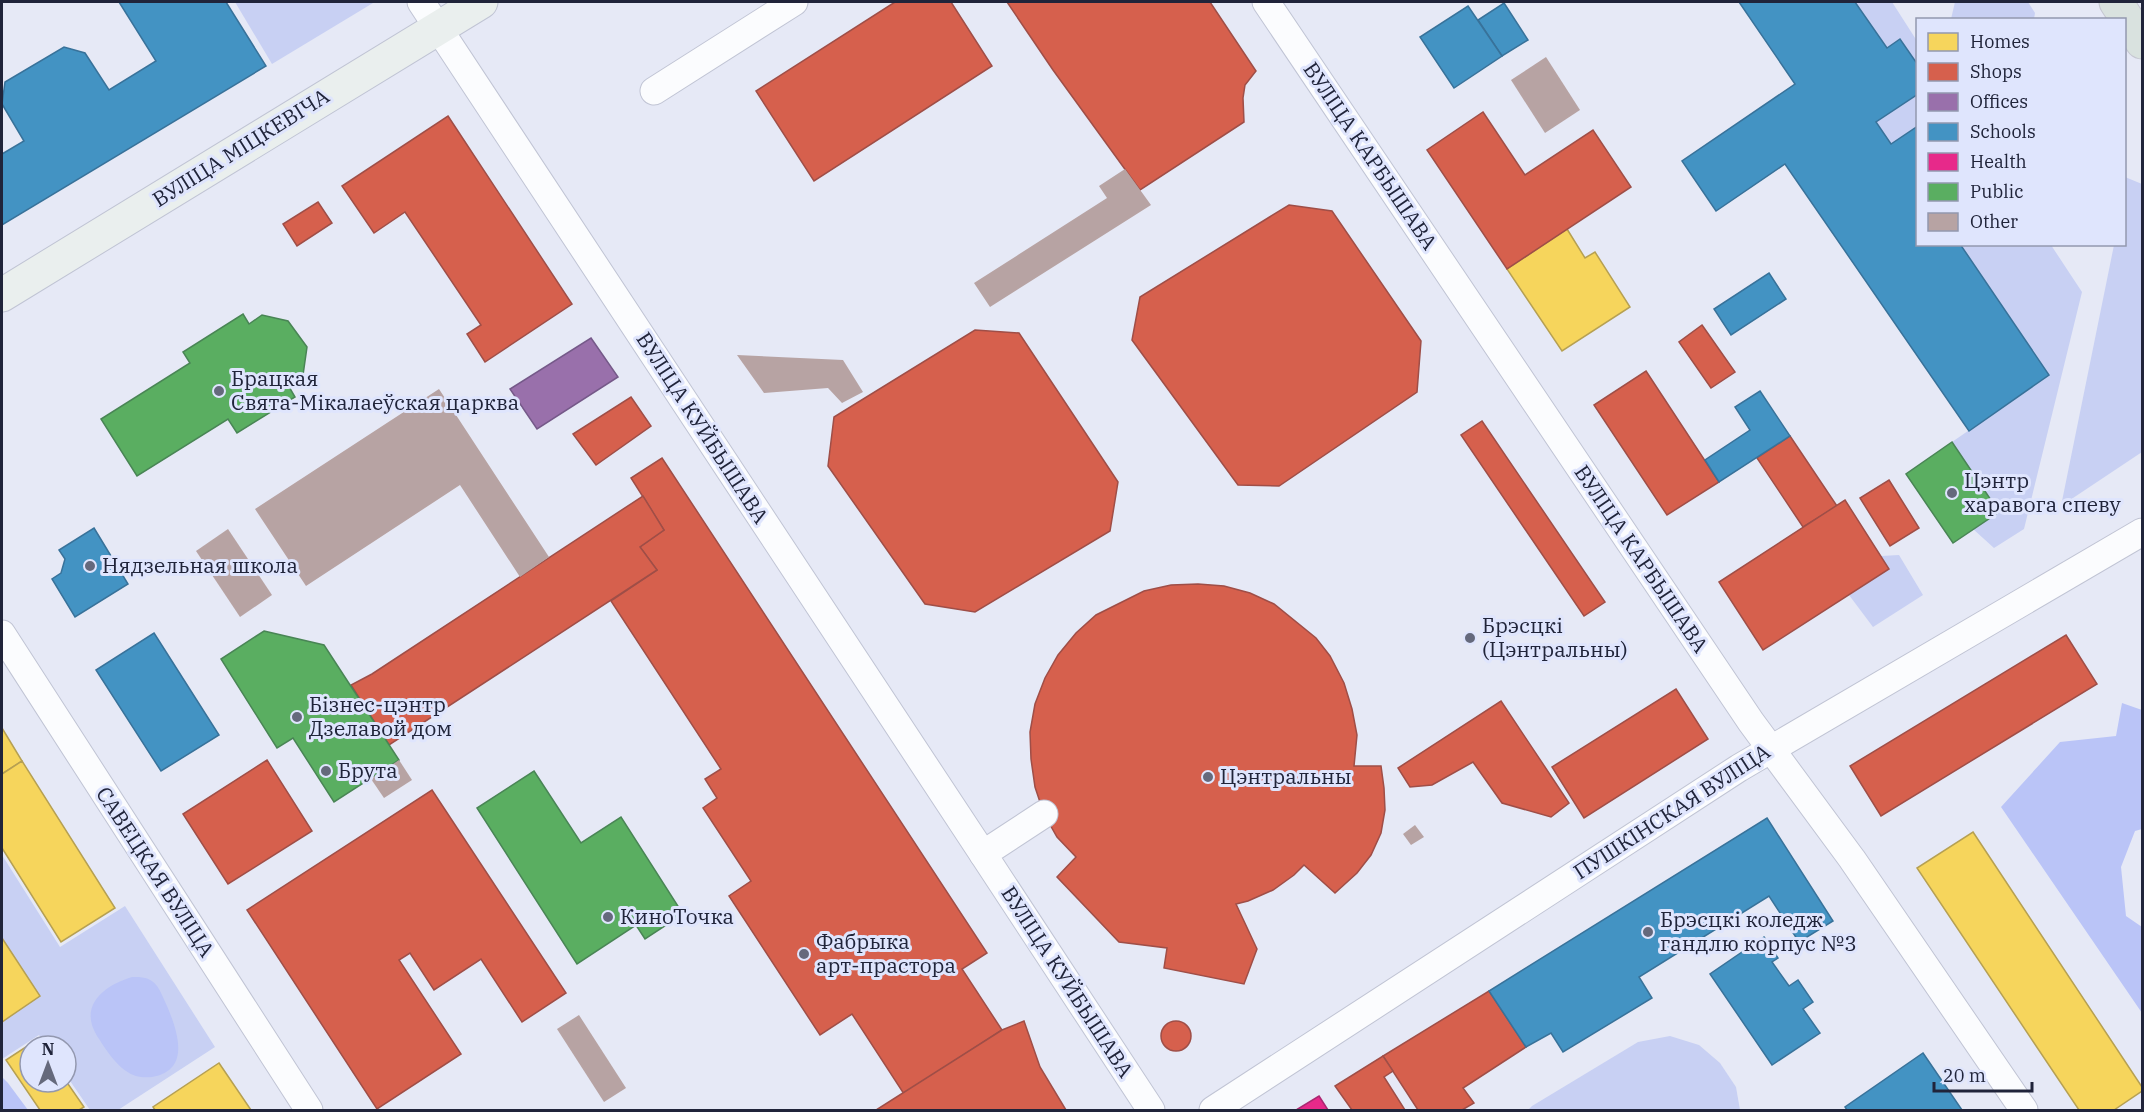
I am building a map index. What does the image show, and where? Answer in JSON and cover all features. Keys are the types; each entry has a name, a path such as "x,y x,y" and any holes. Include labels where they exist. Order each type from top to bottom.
{"main road":[{"name":"ВУЛІЦА МІЦКЕВІЧА","path":"2,295 430,14 481,2"},
{"path":"2116,2 2142,42"}],"street":[{"path":"654,91 794,2"},
{"name":"ВУЛІЦА КАРБЫШАВА","path":"1266,2 1744,712 1852,859 2024,1110"},
{"name":"ВУЛІЦА КУЙБЫШАВА","path":"430,14 1151,1110"},
{"name":"ПУШКІНСКАЯ ВУЛІЦА","path":"1213,1110 1729,774 2142,532"},
{"name":"САВЕЦКАЯ ВУЛІЦА","path":"2,634 309,1110"},
{"path":"983,854 1044,814"}],"shaded area":[{"path":"235,2 372,2 373,3 272,64"},
{"path":"1855,2 1892,2 1916,39 1916,63 1900,39 1887,48"},
{"path":"1955,2 2028,2 2035,13 2034,18 1951,18"},
{"path":"1916,95 1916,127 1891,144 1876,122"},
{"path":"2126,177 2142,184 2142,452 2061,506 2114,246 2126,246"},
{"path":"1961,246 2052,246 2082,292 2024,529 1994,548 1973,529 1999,512 1952,442 2049,375"},
{"path":"1899,555 1923,595 1873,627 1849,595 1889,569 1881,556"},
{"path":"2122,703 2142,710 2142,829 2135,831 2121,867 2126,916 2142,927 2142,1013 2001,807 2060,742 2116,736"},
{"path":"2,855 60,947 125,906 215,1047 118,1110 90,1110 78,1092 78,1034 18,1034 18,1049 2,1059"},
{"path":"132,977 151,980 158,988 171,1016 177,1037 177,1058 173,1066 165,1073 152,1077 135,1076 122,1068 97,1036 92,1025 91,1015 97,998 112,985"},
{"path":"1670,1036 1699,1045 1720,1063 1736,1087 1740,1110 1528,1110 1638,1042"},
{"path":"2,1077 8,1083 28,1110 2,1110"}],"building: Homes":[{"path":"1567,229 1585,258 1595,252 1630,307 1562,351 1507,269"},
{"path":"2,728 22,761 2,774"},
{"path":"22,761 115,908 61,942 2,848 2,774"},
{"path":"1973,832 2142,1087 2142,1091 2114,1110 2079,1110 1917,868"},
{"path":"2,938 40,996 2,1022"},
{"path":"18,1052 18,1078 6,1060"},
{"path":"219,1063 251,1110 155,1110 153,1107"},
{"path":"29,1094 75,1094 84,1107 79,1110 40,1110"}],"building: Shops":[{"path":"895,2 951,2 992,66 814,181 756,91"},
{"path":"1007,2 1210,2 1256,71 1245,85 1244,122 1140,190"},
{"path":"1483,112 1525,175 1593,130 1631,187 1507,269 1427,150"},
{"path":"448,116 572,304 485,362 467,334 481,325 405,212 374,233 342,186"},
{"path":"318,202 332,223 297,246 283,224"},
{"path":"1289,205 1332,211 1421,341 1417,392 1279,486 1238,485 1132,340 1140,297"},
{"path":"1702,325 1735,372 1711,388 1679,342"},
{"path":"975,330 1019,333 1118,482 1110,531 975,612 925,604 828,466 834,417"},
{"path":"1646,371 1719,482 1667,515 1594,405"},
{"path":"631,397 651,426 596,465 573,434"},
{"path":"1482,421 1605,602 1584,616 1461,435"},
{"path":"1790,436 1837,506 1803,527 1757,458"},
{"path":"662,458 987,953 962,969 1002,1030 904,1094 852,1014 820,1035 729,896 751,881 703,808 717,798 705,779 721,769 611,601 657,570 640,547 664,530 631,478"},
{"path":"1889,480 1919,528 1890,546 1860,498"},
{"path":"643,496 664,530 640,547 657,570 389,745 351,685 372,674"},
{"path":"1845,500 1889,569 1763,650 1719,582"},
{"name":"Цэнтральны","path":"1171,585 1224,586 1250,593 1274,604 1316,638 1330,656 1344,683 1352,709 1357,735 1354,766 1381,766 1384,788 1385,810 1381,833 1371,855 1357,873 1335,893 1304,865 1273,890 1236,904 1257,949 1244,984 1164,968 1167,948 1119,942 1057,877 1076,857 1057,837 1044,814 1035,787 1031,759 1030,732 1035,704 1045,678 1058,655 1076,633 1096,615 1144,591"},
{"path":"2066,635 2097,684 1881,816 1850,766"},
{"path":"1676,689 1708,739 1584,818 1552,767"},
{"path":"1501,701 1569,803 1551,817 1502,803 1473,762 1432,785 1410,787 1398,768"},
{"path":"267,760 312,831 228,884 183,814"},
{"path":"432,790 566,993 522,1022 481,959 434,990 410,953 399,960 461,1054 377,1109 247,910"},
{"path":"1489,991 1526,1047 1463,1088 1474,1103 1462,1110 1418,1110 1383,1056"},
{"path":"1024,1021 1040,1067 1066,1110 876,1110 1002,1030"},
{"path":"1176,1021 1187,1025 1191,1036 1187,1047 1176,1051 1165,1047 1161,1036 1165,1025"},
{"path":"1383,1056 1393,1071 1384,1077 1405,1110 1352,1110 1335,1086"}],"building: Offices":[{"path":"591,338 618,377 537,429 510,389"}],"building: Schools":[{"path":"119,2 226,2 266,66 2,225 2,154 24,141 2,104 5,82 64,47 85,53 109,90 156,61"},
{"path":"1739,2 1855,2 1887,48 1900,39 1916,62 1916,95 1876,122 1891,144 1916,127 1916,246 1961,246 2049,375 1969,431 1785,164 1716,211 1682,161 1795,84"},
{"path":"1504,3 1528,40 1502,56 1478,20"},
{"path":"1468,6 1502,56 1454,88 1420,37"},
{"path":"1769,273 1786,299 1731,335 1714,309"},
{"path":"1760,391 1790,436 1719,482 1705,460 1750,430 1735,407"},
{"name":"Нядзельная школа","path":"94,528 128,584 75,617 52,579 61,573 65,559 59,550"},
{"path":"154,633 219,735 161,771 96,670"},
{"name":"Брэсцкі коледж гандлю корпус №3","path":"1767,818 1833,921 1799,942 1769,896 1639,977 1652,998 1563,1052 1551,1033 1526,1047 1489,991"},
{"path":"1764,937 1778,958 1772,962 1789,986 1798,980 1813,1002 1803,1009 1820,1033 1772,1065 1710,974"},
{"path":"1923,1053 1962,1110 1847,1110 1845,1107"}],"building: Health":[{"path":"1319,1096 1328,1110 1296,1110"}],"building: Public":[{"name":"Брацкая Свята-Мікалаеўская царква","path":"243,314 249,324 262,315 288,321 307,347 303,375 288,385 295,397 237,433 228,419 137,476 101,419 190,363 183,352"},
{"name":"Цэнтр харавога спеву","path":"1952,442 1999,512 1953,543 1906,474"},
{"path":"264,631 324,645 399,760 334,802 293,738 277,748 221,659"},
{"path":"534,771 581,843 621,817 683,914 645,939 636,925 577,964 477,808"}],"building: Other":[{"path":"1546,57 1580,110 1545,133 1511,80"},
{"path":"1125,169 1151,205 990,307 974,283 1107,198 1099,186"},
{"path":"737,355 843,360 863,392 842,403 828,388 764,393"},
{"path":"439,389 549,557 520,577 460,485 306,586 255,509"},
{"path":"228,529 272,595 240,617 196,551"},
{"path":"399,760 412,780 384,798 371,779"},
{"path":"1415,825 1424,837 1411,845 1403,834"},
{"path":"579,1015 626,1088 604,1102 557,1029"}],"place":[{"name":"Брацкая Свята-Мікалаеўская царква","path":"219,391"},
{"name":"Цэнтр харавога спеву","path":"1952,493"},
{"name":"Нядзельная школа","path":"90,566"},
{"name":"Брэсцкі (Цэнтральны)","path":"1470,638"},
{"name":"Бізнес-цэнтр Дзелавой дом","path":"297,717"},
{"name":"Брута","path":"326,771"},
{"name":"Цэнтральны","path":"1208,777"},
{"name":"КиноТочка","path":"608,917"},
{"name":"Брэсцкі коледж гандлю корпус №3","path":"1648,932"},
{"name":"Фабрыка арт-прастора","path":"804,954"}]}
